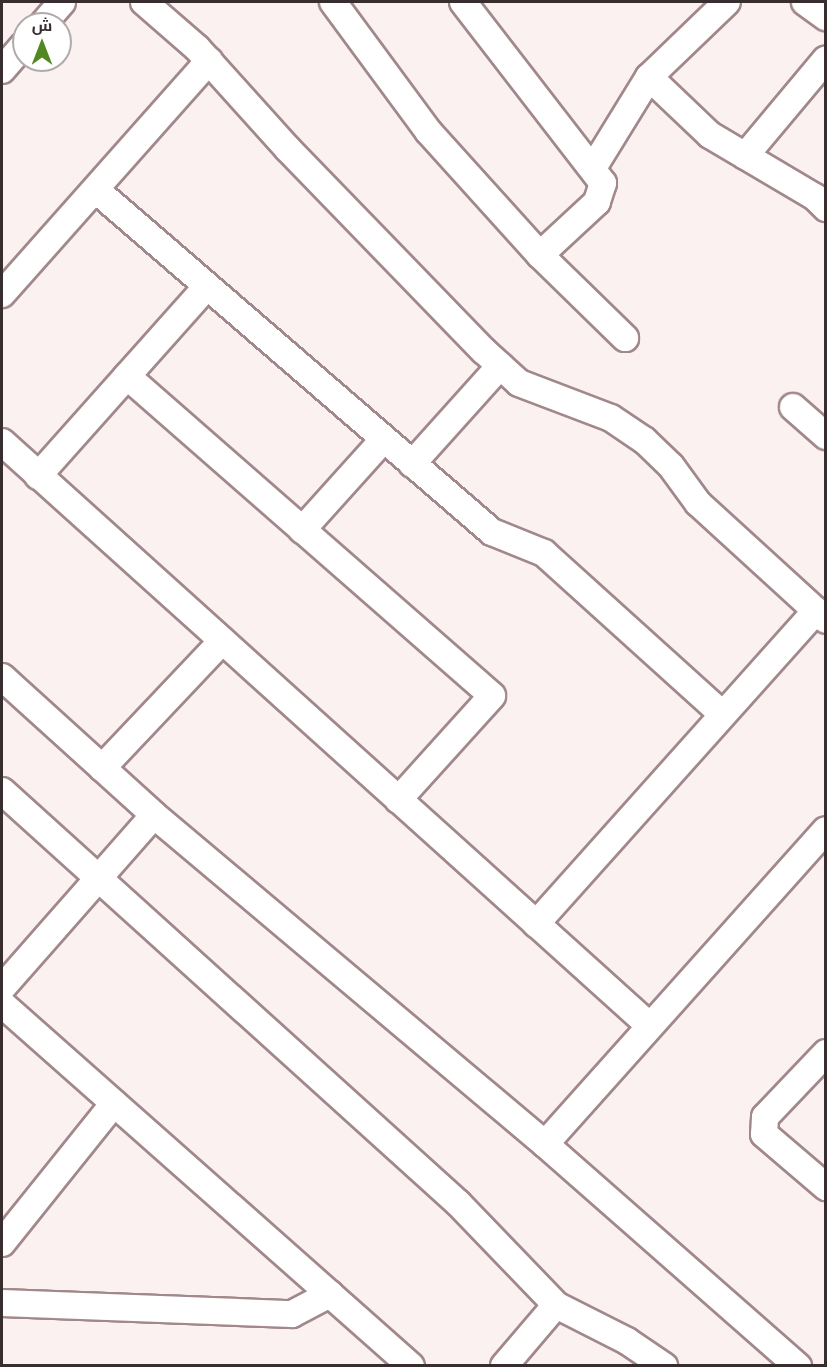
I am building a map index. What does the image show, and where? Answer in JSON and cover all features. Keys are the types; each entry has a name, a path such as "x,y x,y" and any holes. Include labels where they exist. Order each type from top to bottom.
{"street":[{"path":"144,2 209,61 288,149 500,366 519,383 611,418 644,440 671,466 698,503 821,616 722,714 536,924"},
{"path":"333,2 428,131 540,255 625,338"},
{"path":"463,2 603,183 597,202 540,255"},
{"path":"593,168 649,77 727,2"},
{"path":"806,2 825,17"},
{"path":"2,70 12,59"},
{"path":"745,156 825,59"},
{"path":"2,294 209,61"},
{"path":"649,77 710,135 815,197 825,208"},
{"path":"96,190 492,532 544,553 722,714"},
{"path":"38,476 207,286"},
{"path":"412,464 500,366"},
{"path":"127,376 492,696 398,800"},
{"path":"793,407 825,436"},
{"path":"302,530 384,439"},
{"path":"2,442 650,1026"},
{"path":"102,768 222,641"},
{"path":"2,677 154,815 545,1144 798,1365"},
{"path":"2,791 458,1203 556,1305 627,1341 664,1365"},
{"path":"2,988 154,815"},
{"path":"545,1144 825,830"},
{"path":"2,1004 411,1365"},
{"path":"825,1053 765,1118 764,1134 825,1187"},
{"path":"2,1243 114,1103"},
{"path":"2,1303 292,1314 330,1294"},
{"path":"504,1365 556,1305"}]}
